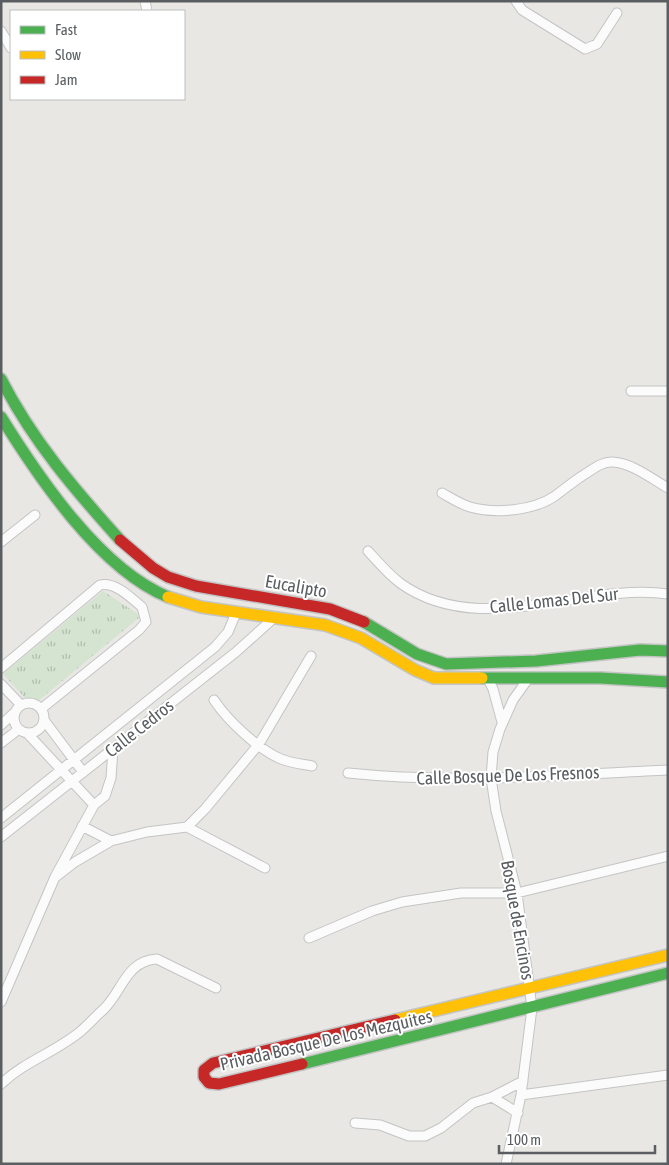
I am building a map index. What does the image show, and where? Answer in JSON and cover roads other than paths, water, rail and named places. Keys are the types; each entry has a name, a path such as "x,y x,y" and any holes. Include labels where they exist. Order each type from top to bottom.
{"street":[{"path":"516,1 522,10 585,49 596,44 616,13"},
{"path":"1,31 10,46"},
{"name":"Eucalipto","path":"1,378 34,438 93,509 120,540 152,568 168,577 196,586 330,609 365,622 417,654 434,661 457,665 544,661 640,650 668,650"},
{"path":"631,391 668,391"},
{"name":"Eucalipto","path":"1,417 48,490 122,568 156,593 185,604 324,625 347,632 361,638 417,672 434,678 600,678 668,682"},
{"path":"442,493 468,506 482,509 496,510 524,507 540,504 598,465 613,462 631,467 668,488"},
{"path":"76,521 93,509"},
{"path":"1,542 35,515"},
{"name":"Calle Lomas Del Sur","path":"368,551 402,584 427,596 473,607 504,608 633,591 668,594"},
{"path":"1,668 96,587 106,584 125,593 142,608 146,622 144,625 41,709"},
{"name":"Calle Cedros","path":"1,818 222,640 232,626 236,613"},
{"name":"Calle Cedros","path":"1,837 236,652 275,617"},
{"path":"222,640 236,652"},
{"path":"187,827 205,809 260,744 311,656"},
{"path":"488,679 493,689 502,722"},
{"name":"Bosque de Encinos","path":"506,1164 522,1095 532,1008 518,893 496,811 491,778 493,752 502,722 513,700 528,679"},
{"path":"1,684 21,705"},
{"path":"214,700 228,720 281,759 312,766"},
{"path":"1,724 14,714 21,705 28,702 41,709 44,720 83,772"},
{"path":"14,714 14,720 23,731 94,805"},
{"path":"1,743 23,731 38,729 44,720"},
{"path":"1,1002 55,877 94,805 105,796 108,788 113,749"},
{"name":"Calle Bosque De Los Fresnos","path":"348,773 395,778 491,778 668,770"},
{"path":"82,826 112,841"},
{"path":"55,877 75,862 112,841 147,832 187,827 265,868"},
{"path":"309,938 372,912 402,902 461,892 518,893 668,856"},
{"path":"531,988 668,954"},
{"path":"1,1084 16,1069 81,1031 108,1005 129,972 142,962 157,959 165,961 216,988"},
{"path":"532,1008 668,974"},
{"name":"Privada Bosque De Los Mezquites","path":"531,988 213,1063 204,1070 204,1078 208,1083 219,1084 532,1008"},
{"path":"1,1073 16,1069"},
{"path":"522,1095 668,1075"},
{"path":"355,1123 380,1125 418,1138 442,1128 473,1103 492,1097 523,1081"},
{"path":"492,1097 518,1113"}]}
